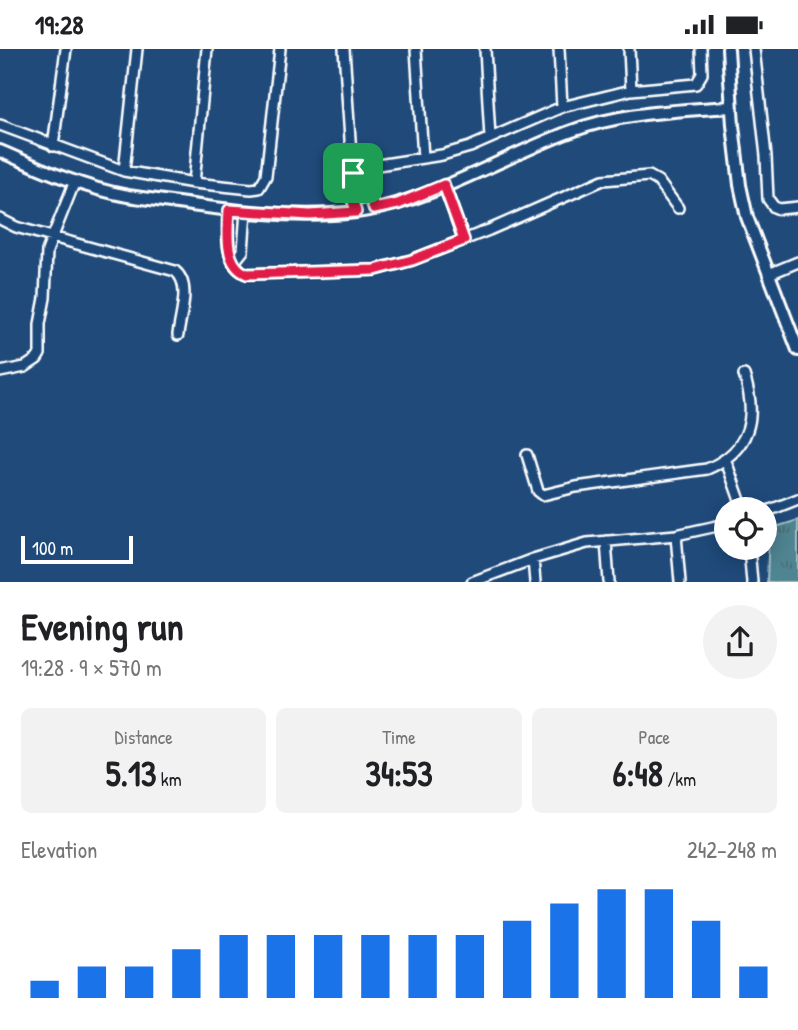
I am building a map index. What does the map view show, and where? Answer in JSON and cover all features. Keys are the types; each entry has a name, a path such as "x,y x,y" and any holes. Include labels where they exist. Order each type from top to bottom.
{"street":[{"path":"53,146 66,49"},
{"path":"124,171 137,49"},
{"path":"194,183 207,49"},
{"path":"0,125 124,171 194,183 259,188 266,176 280,49"},
{"path":"344,49 353,171 350,184 356,212"},
{"path":"416,49 423,158"},
{"path":"485,49 490,138"},
{"path":"559,49 562,107"},
{"path":"629,49 631,90"},
{"path":"353,171 470,146 562,107 631,90 696,83 703,69 701,49"},
{"path":"728,49 733,125 740,185 747,217 798,350"},
{"path":"754,49 768,199 779,209 798,207"},
{"path":"715,108 730,89"},
{"path":"0,151 75,181 128,196 229,210 310,215 356,212 398,204 571,131 630,115 731,107"},
{"path":"715,108 733,125"},
{"path":"353,171 363,175 374,209"},
{"path":"229,210 227,249 241,271 247,274 375,270 412,260 464,240 603,180 644,176 653,178 678,208"},
{"path":"0,372 25,367 40,354 47,251 75,181"},
{"path":"444,185 464,240"},
{"path":"235,261 243,251 246,211"},
{"path":"0,219 16,227 178,273 184,286 178,335"},
{"path":"769,274 798,262"},
{"path":"527,455 538,491 543,495 576,487 707,469 726,461 747,434 752,413 750,393 744,375"},
{"path":"726,461 739,497"},
{"path":"777,507 798,499"},
{"path":"472,582 533,559 587,543 676,535 714,527"},
{"path":"676,535 680,582"},
{"path":"606,541 609,582"},
{"path":"533,559 535,582"},
{"path":"750,560 752,582"}],"green space":[{"path":"798,520 798,582 767,582 768,560 777,560 777,527"}],"route":[{"path":"353,173 363,175 374,209 398,204 444,185 464,240 412,260 375,270 247,274 236,266 227,249 229,210 310,215 356,212 350,184 353,173"}]}
